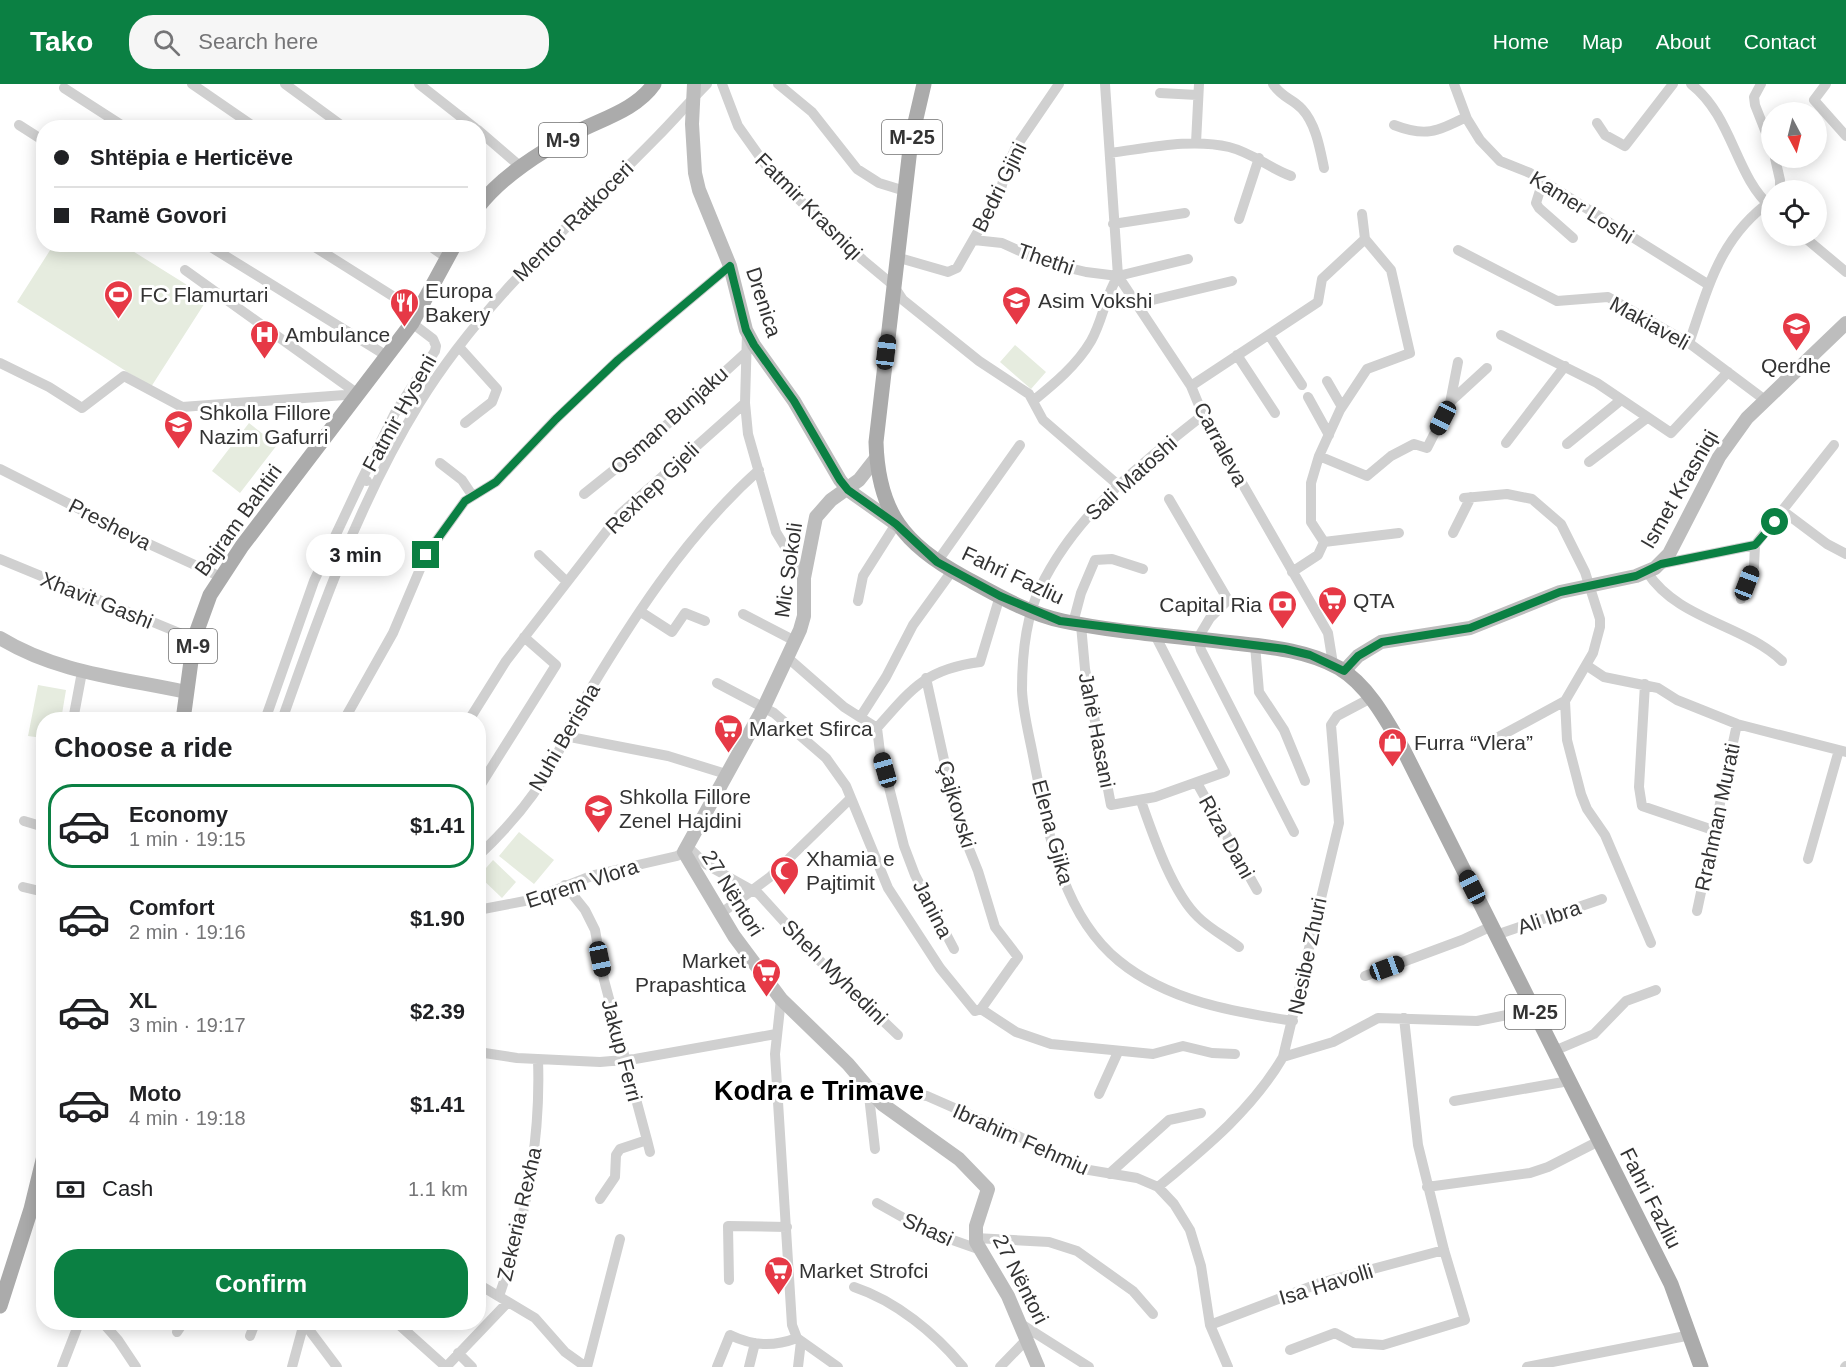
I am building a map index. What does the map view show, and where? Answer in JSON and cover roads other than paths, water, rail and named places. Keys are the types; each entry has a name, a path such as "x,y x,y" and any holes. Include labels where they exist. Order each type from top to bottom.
{"main road":[{"name":"M-9","path":"486,200 521,167 549,148 625,109 654,84"},
{"name":"Fahri Fazliu","path":"924,84 915,119 896,257 877,457 885,495 896,524 937,562 1031,610 1077,624 1285,649 1338,668 1371,698 1403,749 1671,1284 1701,1367"},
{"name":"Bajram Bahtiri","path":"184,712 194,639 205,605 221,577 415,317 450,252"},
{"path":"0,1306 36,1189"}],"street":[{"path":"192,84 244,120"},
{"path":"285,84 334,120"},
{"path":"419,84 465,120"},
{"name":"Drenica","path":"694,84 692,153 697,182 730,266 751,348 794,401 832,468 848,490 896,524"},
{"name":"Mentor Ratkoceri","path":"285,712 319,616 375,485 420,402 460,348 533,258 707,84"},
{"name":"Fatmir Krasniqi","path":"722,84 738,126 759,159 797,200 893,285 903,300 979,361 1029,394 1043,420 1117,484"},
{"path":"778,84 812,112 857,169 879,183 905,191"},
{"name":"Bedri Gjini","path":"896,257 953,271 960,265 1000,193 1006,169 1016,147 1059,84"},
{"name":"Carraleva","path":"1105,84 1118,276 1191,386 1203,415 1328,633 1338,668"},
{"path":"1273,84 1280,95 1302,109 1317,138 1324,168"},
{"name":"Kamer Loshi","path":"1454,84 1466,117 1480,140 1500,161 1543,181 1709,285"},
{"path":"1597,123 1605,135 1625,146 1673,84"},
{"path":"1691,84 1713,106 1750,179 1761,192"},
{"path":"1761,84 1754,97 1761,120"},
{"path":"1826,84 1814,100 1846,136"},
{"path":"64,88 114,120"},
{"path":"1160,93 1198,90 1196,143"},
{"path":"1394,125 1425,133 1442,129 1466,117"},
{"path":"19,125 36,136"},
{"path":"486,137 521,167"},
{"path":"1110,153 1196,143 1230,147 1259,158 1271,169 1291,176"},
{"path":"1239,219 1259,158"},
{"path":"1543,181 1536,203 1573,238"},
{"path":"1689,343 1709,285 1726,246 1747,218 1761,209"},
{"path":"1113,224 1185,213"},
{"path":"1324,542 1311,522 1311,483 1319,456 1342,407 1367,369 1410,353 1390,270 1365,240 1362,214"},
{"name":"Thethi","path":"974,240 1002,243 1044,262 1086,272 1118,276"},
{"path":"1191,386 1318,302 1322,279 1365,240"},
{"path":"1815,246 1846,272"},
{"name":"Makiaveli","path":"1458,250 1557,301 1608,297 1689,343 1765,400"},
{"path":"219,252 387,356"},
{"name":"Fatmir Hyseni","path":"268,712 314,581 395,413 436,346 415,317 322,252"},
{"path":"1033,401 1065,374 1092,340 1110,288 1118,276 1188,259"},
{"path":"349,712 393,633 426,555 453,516 472,495 496,482 556,419 618,360 730,266"},
{"path":"185,270 358,394"},
{"path":"1136,304 1232,281"},
{"name":"Ismet Krasniqi","path":"1338,668 1382,642 1470,628 1560,592 1590,587 1647,572 1661,564 1676,541 1719,457 1747,418 1846,323"},
{"path":"1269,335 1302,385"},
{"path":"1501,335 1565,366 1671,432 1728,372"},
{"path":"460,348 497,389 492,402 465,423"},
{"path":"751,348 745,403 748,434 776,532 804,578"},
{"name":"Osman Bunjaku","path":"584,494 639,450 751,348"},
{"path":"1237,356 1275,413"},
{"path":"1319,456 1367,476 1391,456 1414,444 1427,448 1450,403 1458,362"},
{"path":"0,363 49,387 82,408 124,376 182,408 358,394"},
{"path":"1506,443 1565,366"},
{"path":"1450,403 1487,368"},
{"path":"1327,381 1342,407"},
{"path":"1308,398 1329,435"},
{"path":"1568,444 1621,400"},
{"name":"Rexhep Gjeli","path":"474,712 524,637 619,515 745,403"},
{"name":"Sali Matoshi","path":"1031,610 1058,556 1079,525 1117,484 1203,415"},
{"path":"1588,462 1647,418"},
{"path":"1741,599 1754,567 1755,545 1834,445"},
{"path":"937,562 1020,446"},
{"name":"Mic Sokoli","path":"685,849 764,707 795,641 804,616 804,578 816,517 831,501 848,490 877,457"},
{"path":"440,463 462,480 472,495"},
{"name":"Presheva","path":"0,469 149,544 221,577"},
{"name":"Nuhi Berisha","path":"486,849 534,793 577,712 664,576 707,522 759,470"},
{"name":"Fatmir Hyseni","path":"362,479 375,485"},
{"path":"1453,533 1467,498 1507,494 1532,499 1561,524 1590,587 1600,627 1593,653 1565,701 1493,740"},
{"path":"1169,499 1228,600 1210,618 1198,638 1206,660 1294,832"},
{"path":"1783,511 1827,544 1846,554"},
{"path":"858,601 862,576 896,524"},
{"path":"1324,542 1399,533"},
{"path":"1292,572 1318,555 1324,542"},
{"path":"1661,564 1755,545"},
{"path":"539,555 567,582"},
{"name":"Xhavit Gashi","path":"0,559 194,639"},
{"path":"1077,624 1081,593 1095,560 1112,559 1143,570"},
{"path":"861,716 886,677 913,625 952,571"},
{"path":"1647,572 1652,580 1680,604 1766,648 1782,661"},
{"path":"788,658 844,707 877,728 926,678 943,669 980,662 1000,596"},
{"name":"Elena Gjika","path":"1031,610 1023,678 1024,706 1046,821 1056,858 1066,887 1087,924 1099,941 1122,963 1162,986 1224,1009 1293,1021"},
{"path":"641,612 672,632 684,614 705,621"},
{"name":"Mic Sokoli","path":"743,614 795,641"},
{"name":"Jahë Hasani","path":"1077,624 1111,806 1141,801"},
{"path":"1154,633 1225,771 1197,783 1141,801 1163,859 1191,909 1208,925 1239,947"},
{"path":"486,776 556,665 524,637"},
{"path":"0,638 35,658 82,672 186,692"},
{"path":"1255,645 1259,692 1284,730 1305,781"},
{"path":"1586,665 1604,677 1645,684 1737,724 1842,751 1808,859"},
{"path":"74,712 82,672"},
{"name":"Çajkovski","path":"926,678 954,810 995,927 1018,957 981,1009"},
{"path":"717,683 764,707 816,747 839,774 888,888 954,988 975,1011 981,1009 997,1021 1033,1039 1051,1044 1118,1052 1160,1054 1183,1046 1212,1053 1235,1054"},
{"path":"1645,684 1639,787 1642,806 1648,810 1713,830"},
{"name":"Nesibe Zhuri","path":"1158,1187 1236,1119 1263,1087 1283,1056 1293,1021 1307,946 1339,823 1330,725 1337,716 1371,698"},
{"path":"1565,701 1567,741 1581,794 1587,809 1605,835 1651,943"},
{"name":"Rrahman Murati","path":"1697,911 1737,724"},
{"name":"Janina","path":"877,728 880,752 904,846 915,875 954,949"},
{"path":"565,736 668,756 726,774"},
{"name":"Riza Dani","path":"1197,783 1257,890"},
{"path":"720,914 770,877 851,798"},
{"path":"24,821 36,825"},
{"name":"Eqrem Vlora","path":"486,908 530,900 594,875 677,856 685,849"},
{"name":"Sheh Myhedini","path":"685,849 707,865 764,898 818,959 898,1035"},
{"name":"27 Nëntori","path":"685,849 720,914 742,948 781,999 848,1064 894,1114 959,1159 988,1189 976,1226 978,1244 1008,1296 1028,1338 1038,1367"},
{"name":"Jakup Ferri","path":"565,885 585,910 595,930 604,980 650,1152"},
{"path":"23,887 36,890"},
{"name":"Ali Ibra","path":"1494,930 1602,899"},
{"path":"1365,976 1494,930"},
{"path":"1554,1051 1594,1034 1626,1001 1656,990"},
{"path":"781,999 776,1034 792,1325 799,1339 838,1367"},
{"path":"1283,1056 1333,1042 1378,1018 1477,1021 1507,1015 1531,1006"},
{"path":"1290,1350 1335,1333 1354,1343 1383,1345 1466,1320 1427,1186 1412,1108 1404,1018"},
{"path":"486,1054 576,1063 625,1060 776,1034"},
{"path":"1099,1094 1118,1052"},
{"name":"Zekeria Rexha","path":"503,1299 532,1176 537,1129 538,1060"},
{"path":"1454,1101 1569,1081"},
{"path":"868,1087 875,1149"},
{"name":"Ibrahim Fehmiu","path":"868,1087 927,1096 1017,1136 1083,1169 1137,1178 1158,1187 1174,1204 1190,1230 1201,1266 1210,1325 1228,1367"},
{"path":"1109,1174 1169,1120 1177,1116 1201,1113"},
{"path":"600,1199 615,1177 615,1155 620,1149 647,1140"},
{"path":"1427,1186 1460,1184 1530,1173 1548,1167 1599,1141"},
{"name":"Shasi","path":"877,1203 927,1232 978,1244 1050,1242 1077,1251 1133,1291 1153,1314"},
{"path":"729,1280 728,1226 786,1227"},
{"path":"486,1289 535,1318 565,1352 586,1367 620,1239"},
{"name":"Isa Havolli","path":"1210,1325 1320,1283 1444,1250"},
{"path":"854,1287 871,1293 901,1311 963,1367"},
{"path":"486,1320 503,1299"},
{"path":"1021,1324 1089,1367"},
{"path":"62,1367 76,1330"},
{"path":"109,1330 136,1367"},
{"path":"250,1336 252,1330"},
{"path":"292,1367 302,1330"},
{"path":"309,1330 338,1367"},
{"path":"405,1330 446,1367 478,1330"},
{"path":"717,1367 730,1335 769,1345 799,1339"},
{"path":"1527,1367 1691,1335"},
{"path":"1000,1367 1028,1338"},
{"path":"798,1367 799,1339"},
{"path":"749,1367 755,1343"},
{"path":"459,1353 472,1367"}],"place":[{"name":"FC Flamurtari","path":"119,320"},
{"name":"Asim Vokshi","path":"1017,326"},
{"name":"Europa Bakery","path":"404,328"},
{"name":"Qerdhe","path":"1796,352"},
{"name":"Ambulance","path":"264,360"},
{"name":"Shkolla Fillore Nazim Gafurri","path":"178,450"},
{"name":"QTA","path":"1332,626"},
{"name":"Capital Ria","path":"1283,630"},
{"name":"Market Sfirca","path":"728,754"},
{"name":"Furra “Vlera”","path":"1393,768"},
{"name":"Shkolla Fillore Zenel Hajdini","path":"598,834"},
{"name":"Xhamia e Pajtimit","path":"785,896"},
{"name":"Market Prapashtica","path":"767,998"},
{"name":"Market Strofci","path":"778,1296"}],"district":[{"name":"Kodra e Trimave","path":"819,1091"}]}
